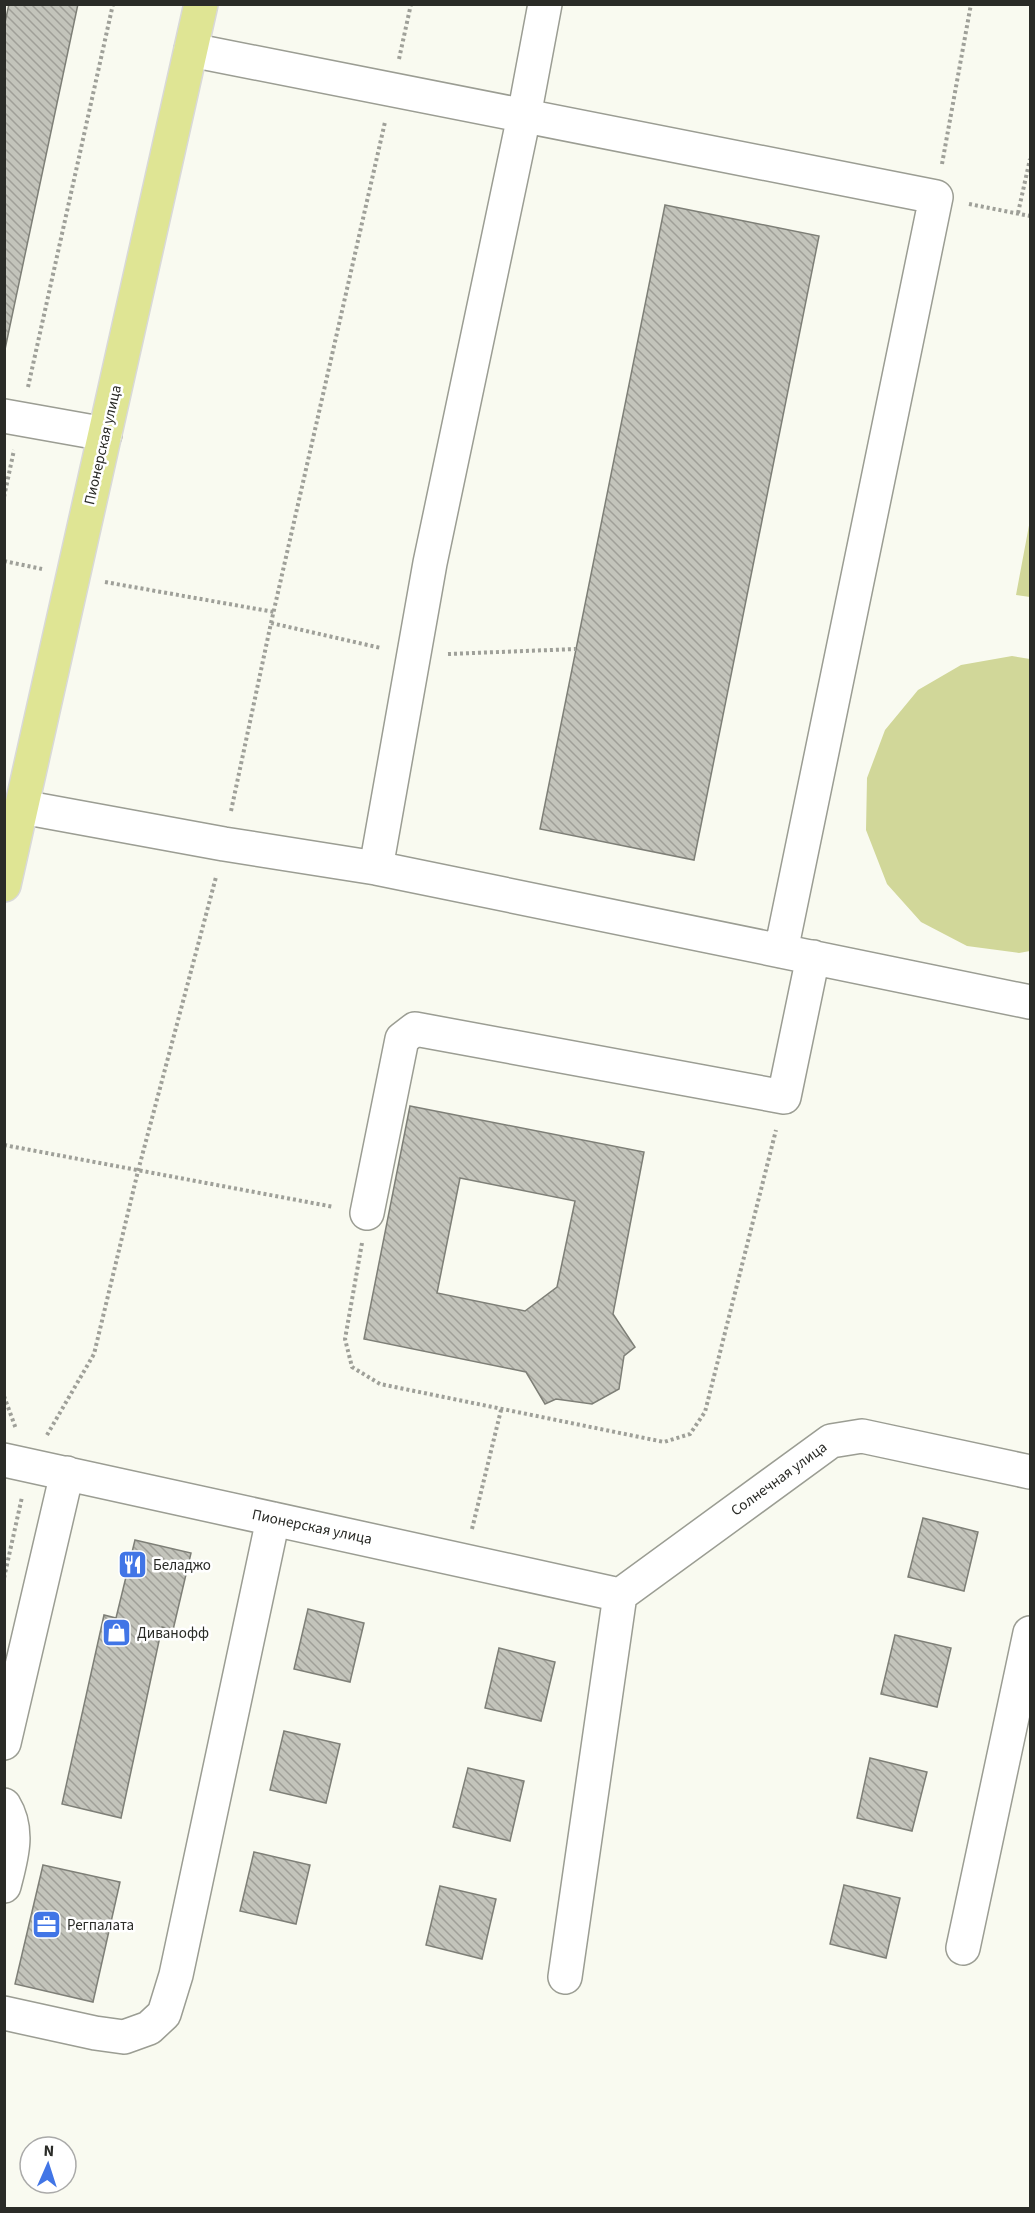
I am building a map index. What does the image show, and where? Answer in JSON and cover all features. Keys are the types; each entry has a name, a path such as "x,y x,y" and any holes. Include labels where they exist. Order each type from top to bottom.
{"main road":[{"name":"Пионерская улица","path":"4,885 201,4"}],"street":[{"path":"376,868 430,563 524,116 545,4"},
{"path":"191,50 936,197 781,951"},
{"path":"13,417 105,434"},
{"path":"22,807 224,844 376,868 1030,1002"},
{"path":"367,1213 402,1040 415,1029 784,1097 813,957"},
{"name":"Солнечная улица","path":"620,1595 831,1441 862,1436 1030,1472"},
{"name":"Пионерская улица","path":"17,1462 620,1595"},
{"path":"4,1743 67,1473"},
{"path":"4,2013 94,2033 124,2037 148,2028 164,2014 177,1975 273,1519"},
{"path":"565,1977 620,1595"},
{"path":"963,1948 1030,1633"},
{"path":"4,1805 11,1816 14,1841 4,1886"}],"path":[{"path":"4,496 13,417 113,4"},
{"path":"4,1578 17,1462 94,1354 138,1171 224,844 411,4"},
{"path":"971,4 936,197 1030,216"},
{"path":"1018,213 1030,159"},
{"path":"4,561 73,576 274,612"},
{"path":"4,1145 367,1213 345,1340 352,1366 380,1384 664,1442 690,1434 705,1412 784,1097"},
{"path":"464,1561 501,1410"}],"green space":[{"path":"1030,520 1030,597 1016,595"},
{"path":"1012,656 1030,659 1030,951 1019,953 967,946 921,922 887,884 866,830 867,778 885,730 918,690 961,665"}],"building":[{"path":"9,4 78,4 4,354 4,27"},
{"path":"665,205 819,236 694,860 540,829"},
{"path":"410,1106 644,1152 613,1314 635,1347 624,1356 619,1389 592,1404 556,1399 545,1404 526,1372 364,1339","holes":["460,1178 575,1201 557,1287 525,1311 437,1293"]},
{"path":"923,1518 978,1532 964,1591 908,1577"},
{"path":"135,1540 191,1553 173,1630 162,1627 121,1818 62,1804 104,1615 116,1618"},
{"path":"308,1609 364,1623 350,1682 294,1669"},
{"path":"895,1635 951,1648 937,1707 881,1694"},
{"path":"499,1648 555,1662 541,1721 485,1708"},
{"path":"284,1731 340,1744 326,1803 270,1790"},
{"path":"870,1758 927,1772 912,1831 857,1818"},
{"path":"468,1768 524,1781 510,1841 453,1827"},
{"path":"254,1852 310,1865 296,1924 240,1911"},
{"path":"43,1865 120,1882 93,2002 15,1984"},
{"path":"844,1885 900,1898 886,1958 830,1944"},
{"path":"440,1886 496,1899 482,1959 426,1945"}],"place":[{"name":"Беладжо","path":"132,1565"},
{"name":"Диванофф","path":"116,1633"},
{"name":"Регпалата","path":"46,1925"}]}
